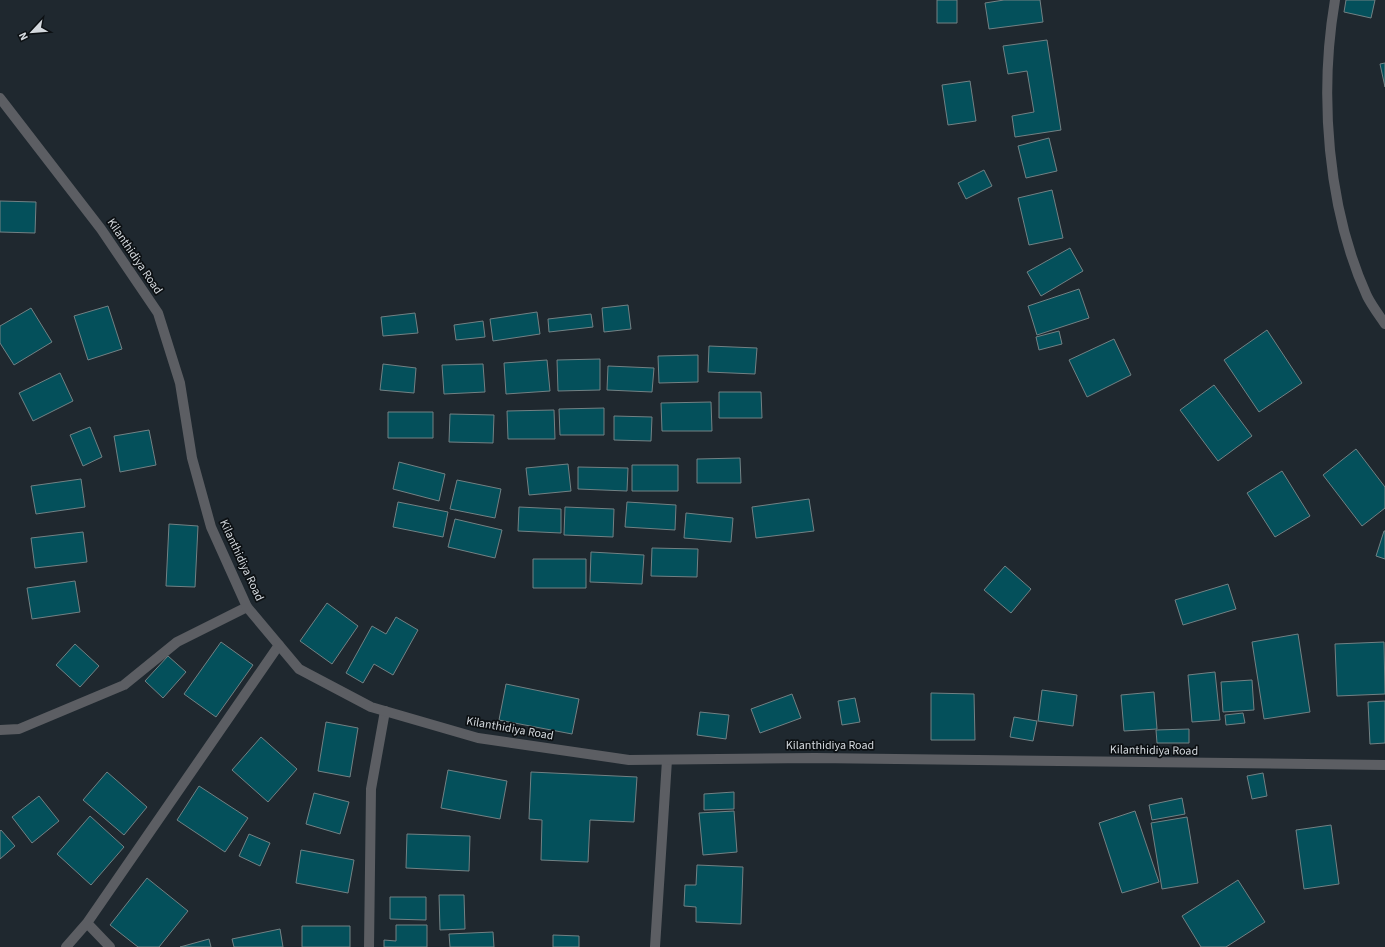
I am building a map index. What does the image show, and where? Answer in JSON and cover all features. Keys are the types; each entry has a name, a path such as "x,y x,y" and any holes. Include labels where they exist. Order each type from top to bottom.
{"street":[{"path":"1335,0 1329,57 1326,110 1330,158 1341,213 1353,261 1368,297 1385,324"},
{"name":"Kilanthidiya Road","path":"0,98 101,229 158,313 180,383 192,458 211,526 247,606 299,669 371,708 478,738 629,760 815,758 1385,765"},
{"path":"0,730 19,729 124,685 177,642 247,606"},
{"path":"66,947 87,923 279,645"},
{"path":"369,947 371,789 385,711"},
{"path":"655,947 667,760"},
{"path":"87,923 110,947"}],"building":[{"path":"937,0 957,0 957,23 937,23"},
{"path":"1004,0 1040,0 1043,22 989,29 985,3"},
{"path":"1346,0 1375,0 1371,18 1344,12"},
{"path":"1047,40 1061,130 1015,137 1012,116 1034,112 1027,71 1008,74 1003,46"},
{"path":"1385,63 1385,87 1380,64"},
{"path":"970,81 976,121 948,125 942,85"},
{"path":"1049,138 1057,171 1026,178 1018,146"},
{"path":"984,170 992,186 966,199 958,183"},
{"path":"1052,190 1063,238 1029,245 1018,198"},
{"path":"0,201 36,202 35,233 0,232"},
{"path":"1070,248 1083,271 1041,296 1027,272"},
{"path":"1079,289 1089,318 1037,335 1028,306"},
{"path":"628,305 631,329 604,332 602,308"},
{"path":"108,306 122,349 88,360 74,316"},
{"path":"31,308 52,342 14,365 0,343 0,326"},
{"path":"537,312 540,334 493,341 490,319"},
{"path":"415,313 418,333 383,336 381,317"},
{"path":"591,314 593,327 549,332 548,319"},
{"path":"483,321 485,337 456,340 454,325"},
{"path":"1267,330 1302,383 1259,412 1224,360"},
{"path":"1059,331 1062,344 1039,350 1036,337"},
{"path":"1114,339 1131,375 1087,397 1069,360"},
{"path":"709,346 757,348 755,374 708,372"},
{"path":"698,355 698,382 659,383 658,356"},
{"path":"600,359 600,390 558,391 557,360"},
{"path":"547,360 550,391 506,394 504,363"},
{"path":"383,364 416,368 414,393 380,390"},
{"path":"483,364 485,392 444,394 442,365"},
{"path":"608,366 654,368 652,392 607,390"},
{"path":"60,373 73,401 33,421 19,393"},
{"path":"1214,385 1252,436 1218,461 1180,410"},
{"path":"719,392 761,392 762,418 719,418"},
{"path":"711,402 712,431 662,431 661,403"},
{"path":"604,408 604,435 560,435 559,409"},
{"path":"554,410 555,439 508,439 507,411"},
{"path":"388,412 433,412 433,438 388,438"},
{"path":"450,414 494,415 493,443 449,442"},
{"path":"614,416 652,417 651,441 614,440"},
{"path":"90,427 102,457 83,466 70,435"},
{"path":"149,430 156,465 120,472 114,436"},
{"path":"1356,449 1385,487 1385,508 1362,526 1323,475"},
{"path":"740,458 741,483 697,483 697,459"},
{"path":"399,462 445,474 439,501 393,489"},
{"path":"568,464 571,491 529,495 526,468"},
{"path":"632,465 678,465 678,491 632,491"},
{"path":"578,467 628,468 627,491 578,489"},
{"path":"1282,471 1310,516 1275,537 1247,493"},
{"path":"81,479 85,507 36,514 31,486"},
{"path":"457,480 501,489 495,518 450,509"},
{"path":"809,499 814,531 756,538 752,507"},
{"path":"398,502 448,512 443,537 393,527"},
{"path":"627,502 676,505 675,530 625,527"},
{"path":"519,507 561,509 561,533 518,531"},
{"path":"565,507 614,509 613,537 564,535"},
{"path":"686,513 733,518 731,542 684,538"},
{"path":"455,519 502,530 495,558 448,547"},
{"path":"169,524 198,526 195,587 166,586"},
{"path":"1385,531 1385,559 1376,556"},
{"path":"83,532 87,562 35,568 31,538"},
{"path":"652,548 698,549 697,577 651,576"},
{"path":"591,552 644,555 642,584 590,582"},
{"path":"533,559 586,559 586,588 533,588"},
{"path":"1005,566 1031,589 1011,613 984,590"},
{"path":"75,581 80,612 32,619 27,588"},
{"path":"1228,584 1236,609 1183,625 1175,600"},
{"path":"327,603 358,626 332,664 300,641"},
{"path":"396,617 418,630 393,675 374,664 363,683 346,673 372,626 386,634"},
{"path":"1298,634 1310,712 1264,719 1252,642"},
{"path":"221,642 253,665 216,717 184,694"},
{"path":"1384,642 1385,694 1337,696 1335,644"},
{"path":"75,644 99,666 80,687 56,665"},
{"path":"168,656 186,672 163,698 145,681"},
{"path":"1215,672 1220,720 1192,722 1188,675"},
{"path":"1252,680 1254,710 1223,712 1221,682"},
{"path":"506,684 579,699 572,734 499,720"},
{"path":"1042,690 1077,695 1073,726 1038,721"},
{"path":"1154,692 1157,729 1124,731 1121,695"},
{"path":"931,693 974,694 975,740 931,740"},
{"path":"792,694 801,718 760,733 751,709"},
{"path":"855,698 860,722 842,725 838,701"},
{"path":"1385,701 1385,743 1370,744 1368,702"},
{"path":"700,712 729,715 726,739 697,735"},
{"path":"1243,713 1245,723 1226,725 1225,715"},
{"path":"1014,717 1037,721 1033,741 1010,737"},
{"path":"326,722 358,728 350,777 318,771"},
{"path":"1189,729 1189,743 1157,743 1156,730"},
{"path":"261,737 297,769 268,802 232,770"},
{"path":"448,770 507,781 500,819 441,808"},
{"path":"107,772 147,807 124,835 83,800"},
{"path":"531,772 637,777 634,822 590,820 588,862 541,860 542,820 529,819"},
{"path":"1263,773 1267,796 1252,799 1247,776"},
{"path":"199,786 248,818 225,852 177,820"},
{"path":"734,792 734,809 704,810 704,794"},
{"path":"314,793 349,802 340,834 306,824"},
{"path":"39,796 59,821 32,843 12,817"},
{"path":"1182,798 1185,814 1152,820 1149,805"},
{"path":"734,811 737,852 703,855 699,813"},
{"path":"1135,811 1159,882 1122,893 1099,823"},
{"path":"90,816 124,847 91,885 57,854"},
{"path":"1187,817 1198,883 1162,889 1151,823"},
{"path":"1331,825 1339,884 1304,889 1296,830"},
{"path":"1,830 15,846 0,859 0,831"},
{"path":"249,834 270,843 260,866 239,856"},
{"path":"407,834 470,836 469,871 406,868"},
{"path":"301,850 354,860 348,893 296,883"},
{"path":"697,865 743,867 741,924 696,922 696,907 684,906 685,885 696,885"},
{"path":"147,878 188,911 159,947 138,947 110,925"},
{"path":"1238,880 1265,922 1226,947 1201,947 1182,916"},
{"path":"439,895 464,895 465,929 440,930"},
{"path":"390,897 426,897 426,920 390,919"},
{"path":"396,925 427,925 427,947 384,947 384,940 396,941"},
{"path":"302,926 350,926 350,947 302,947"},
{"path":"280,929 283,947 234,947 232,939"},
{"path":"493,932 494,947 450,947 449,934"},
{"path":"553,935 579,936 579,947 553,947"},
{"path":"209,939 211,947 180,947"}]}
